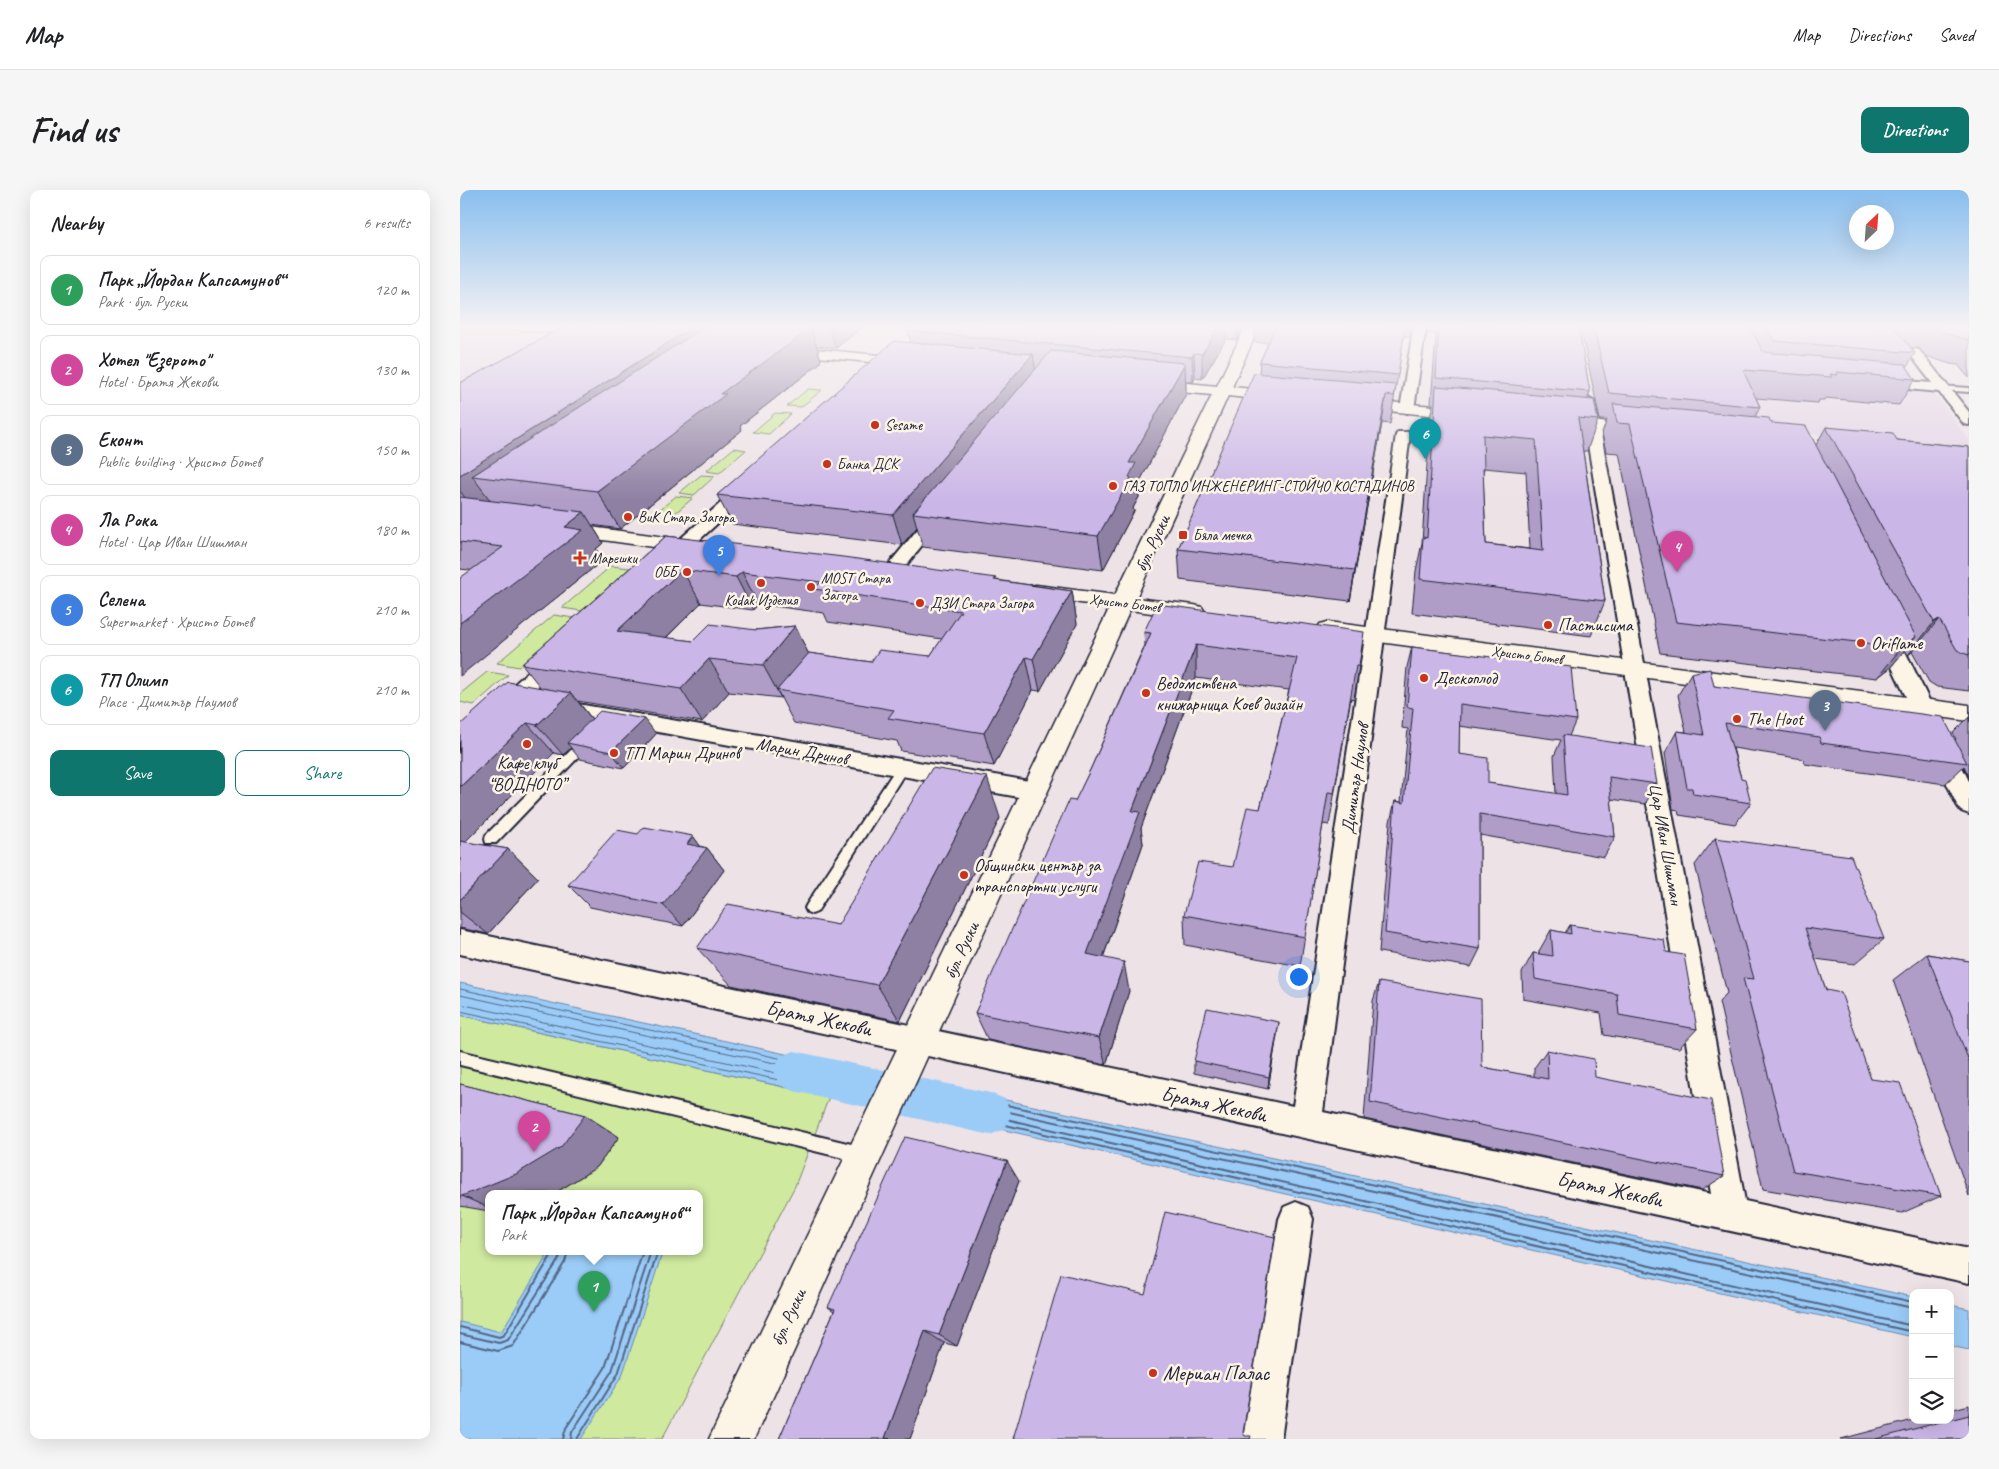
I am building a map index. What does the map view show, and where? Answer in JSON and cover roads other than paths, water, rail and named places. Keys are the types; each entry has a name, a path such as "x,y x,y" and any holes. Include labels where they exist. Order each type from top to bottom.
{"street":[{"path":"1140,383 1301,399"},
{"name":"бул. Руски","path":"731,1439 1227,383"},
{"path":"1407,409 1411,383"},
{"name":"Цар Иван Шишман","path":"1585,383 1731,1216"},
{"path":"1889,383 1942,388"},
{"path":"1938,383 1969,421"},
{"path":"1339,402 1485,416"},
{"path":"1543,421 1660,432"},
{"name":"Димитър Наумов","path":"1306,1124 1403,434"},
{"path":"655,571 758,479"},
{"path":"891,573 952,497"},
{"path":"540,527 713,550"},
{"name":"Христо Ботев","path":"1017,589 1211,614"},
{"path":"1879,619 1969,805"},
{"name":"Христо Ботев","path":"1308,626 1969,712"},
{"path":"460,744 568,648"},
{"name":"Марин Дринов","path":"510,699 1036,791"},
{"name":"Братя Жекови","path":"460,942 1969,1266"},
{"path":"1262,1439 1296,1218"}],"lane":[{"path":"1942,388 1969,390"},
{"path":"491,839 611,717"},
{"path":"812,908 902,768"},
{"path":"460,1058 870,1142"}],"water":[{"path":"460,983 845,1067 829,1097 460,1015"},
{"path":"955,1089 1909,1296 1909,1336 943,1116"},
{"path":"548,1255 662,1255 622,1376 581,1439 460,1439 460,1322 501,1332"},
{"path":"1954,1306 1969,1309 1969,1350 1954,1347"}],"waterway":[{"path":"794,1071 990,1114"}],"place":[{"name":"Sesame","path":"875,425"},
{"name":"ТП Олимп","path":"1425,459"},
{"name":"Банка ДСК","path":"827,464"},
{"name":"ГАЗ ТОПЛО ИНЖЕНЕРИНГ-СТОЙЧО КОСТАДИНОВ","path":"1113,486"},
{"name":"ВиК Стара Загора","path":"628,517"},
{"name":"Бяла мечка","path":"1183,535"},
{"name":"Марешки","path":"580,558"},
{"name":"ОББ","path":"687,572"},
{"name":"Ла Рока","path":"1677,572"},
{"name":"Селена","path":"719,576"},
{"name":"Kodak Изделия","path":"761,583"},
{"name":"MOST Стара Загора","path":"811,587"},
{"name":"ДЗИ Стара Загора","path":"920,603"},
{"name":"Пастисима","path":"1548,625"},
{"name":"Oriflame","path":"1861,643"},
{"name":"Дескоплод","path":"1424,678"},
{"name":"Ведомствена книжарница Коев дизайн","path":"1146,693"},
{"name":"The Hoot","path":"1737,719"},
{"name":"Еконт","path":"1825,731"},
{"name":"Кафе клуб “ВОДНОТО”","path":"527,744"},
{"name":"ТП Марин Дринов","path":"614,753"},
{"name":"Общински център за транспортни услуги","path":"964,875"},
{"name":"Хотел \"Езерото\"","path":"534,1152"},
{"name":"Парк „Йордан Капсамунов“","path":"594,1312"},
{"name":"Мериан Палас","path":"1153,1373"}]}
